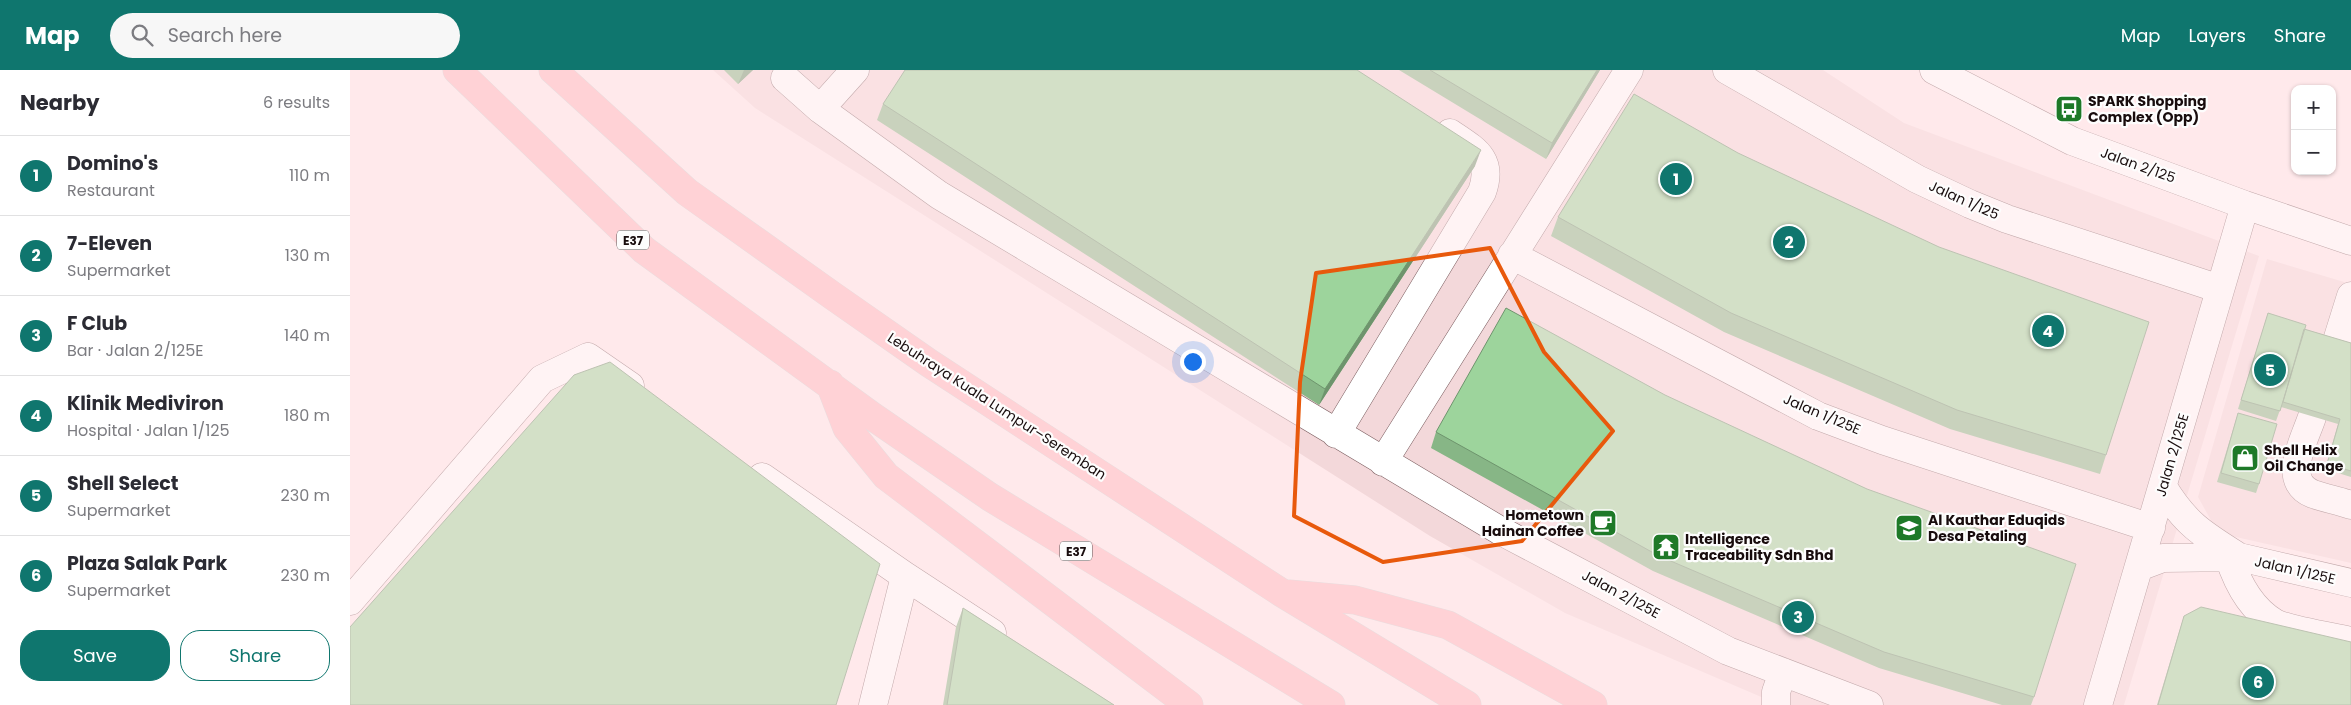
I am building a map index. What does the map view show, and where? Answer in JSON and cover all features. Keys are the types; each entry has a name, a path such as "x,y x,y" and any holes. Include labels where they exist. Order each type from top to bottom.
{"highway":[{"name":"E37","path":"457,70 644,250 990,497 1331,705"},
{"name":"Lebuhraya Kuala Lumpur–Seremban","path":"553,70 687,192 930,363 1282,593 1467,705"},
{"path":"830,384 847,428 886,476 1189,705"},
{"path":"1282,593 1355,600 1448,625 1593,705"}],"street":[{"path":"820,108 855,70"},
{"path":"1383,462 1629,70"},
{"name":"Jalan 1/125","path":"1727,70 1917,179 1970,204 2007,219 2220,288"},
{"name":"Jalan 2/125","path":"1934,70 2072,140 2245,205 2351,241"},
{"name":"Jalan 2/125E","path":"785,78 820,108 939,195 1499,530 1728,651 1869,705"},
{"path":"1336,434 1482,192 1486,180 1486,168 1481,156 1426,117"},
{"name":"Jalan 2/125E","path":"2098,705 2245,205"},
{"name":"Jalan 1/125E","path":"1512,256 1818,416 1882,440 2151,528"},
{"path":"2343,332 2351,296"},
{"path":"350,601 542,379 588,357 653,402"},
{"path":"2312,417 2296,463 2295,473 2298,482 2313,494 2351,505"},
{"path":"742,464 905,576 1012,646"},
{"name":"Jalan 1/125E","path":"2163,487 2176,509 2200,533 2234,557"},
{"path":"2234,557 2235,574 2246,594 2259,611 2276,623 2351,641"},
{"name":"Jalan 1/125E","path":"2139,567 2163,558 2234,557 2351,583"},
{"path":"873,705 905,576"},
{"path":"1776,705 1776,692 1783,672"}],"highlighted area":[{"path":"1490,248 1544,352 1613,431 1522,541 1383,562 1294,516 1300,382 1316,273"}],"shaded area":[{"path":"713,70 1823,70 1904,123 2259,256 2124,705 1780,705 1565,613 1430,536 755,108"},
{"path":"2267,259 2351,284 2351,563 2218,533 2198,497"}],"building":[{"path":"905,70 1357,70 1481,150 1325,389 883,104"},
{"path":"1430,70 1597,70 1552,143"},
{"path":"1634,94 1738,153 1939,247 2149,322 2106,455 1957,410 1731,313 1558,217"},
{"path":"1506,308 1665,395 1867,489 2076,564 2034,697 1884,652 1659,556 1436,432"},
{"path":"2268,313 2306,325 2280,411 2241,400"},
{"path":"2304,329 2351,343 2351,471 2327,464 2340,419 2283,402"},
{"path":"610,362 880,564 836,705 350,705 350,627 574,375"},
{"name":"Shell Helix Oil Change","path":"2238,413 2277,424 2259,484 2221,473"},
{"path":"2201,607 2351,642 2351,705 2158,705 2184,616"},
{"path":"963,608 1114,705 947,705"}],"place":[{"name":"SPARK Shopping Complex (Opp)","path":"2069,109"},
{"name":"Domino's","path":"1676,179"},
{"name":"7-Eleven","path":"1789,242"},
{"name":"Klinik Mediviron","path":"2048,331"},
{"name":"Shell Select","path":"2270,370"},
{"name":"Shell Helix Oil Change","path":"2245,458"},
{"name":"Hometown Hainan Coffee","path":"1603,523"},
{"name":"Al Kauthar Eduqids Desa Petaling","path":"1909,528"},
{"name":"Intelligence Traceability Sdn Bhd","path":"1666,547"},
{"name":"F Club","path":"1798,617"},
{"name":"Plaza Salak Park","path":"2258,682"}]}
